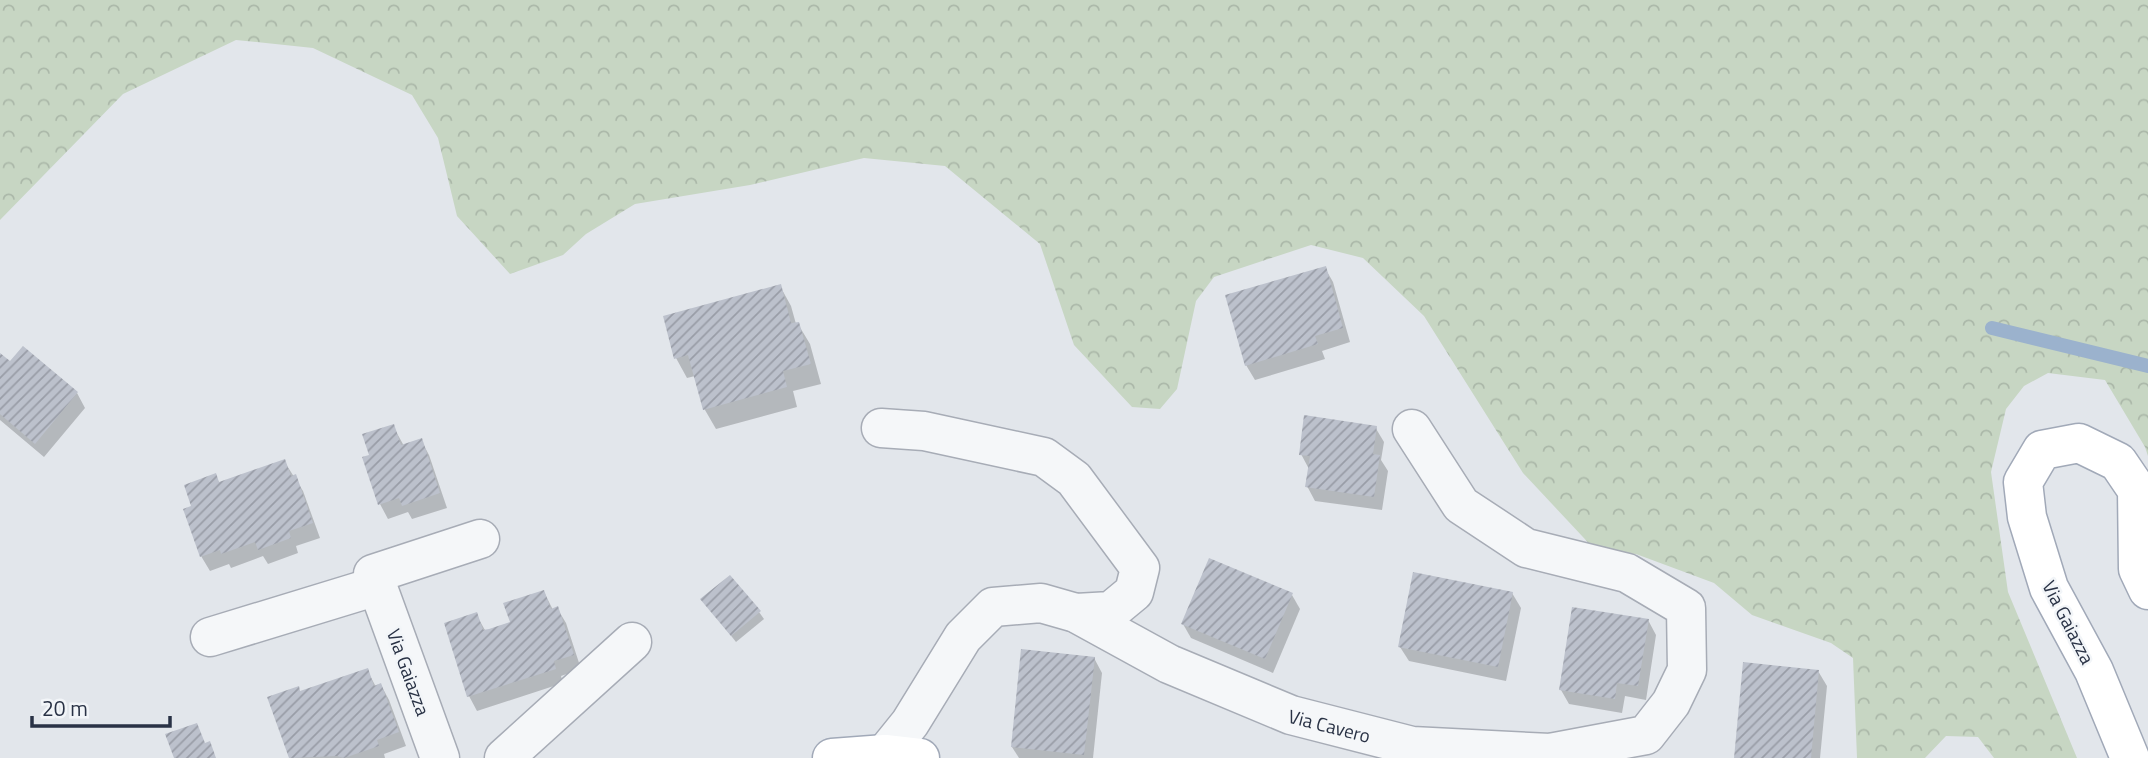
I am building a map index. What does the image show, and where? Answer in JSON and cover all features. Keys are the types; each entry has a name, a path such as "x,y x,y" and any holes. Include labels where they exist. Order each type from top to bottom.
{"main road":[{"name":"Via Gaiazza","path":"2130,758 2094,671 2049,588 2027,517 2024,482 2042,450 2079,443 2118,462 2137,489 2138,569 2148,590"},
{"path":"832,758 903,756"}],"street":[{"path":"881,428 924,431 1044,457 1074,479 1140,568 1134,592 1111,611 1076,612"},
{"name":"Via Cavero","path":"903,756 910,723 963,637 993,607 1041,603 1076,612 1169,664 1291,715 1412,746 1550,753 1646,734 1671,703 1687,670 1686,608 1627,573 1527,548 1461,505 1412,429"},
{"path":"210,637 377,586 373,574 480,539"},
{"name":"Via Gaiazza","path":"377,586 440,758"},
{"path":"504,758 632,642"}],"green space":[{"path":"0,0 2148,0 2148,456 2105,380 2048,373 2024,386 2006,409 1991,472 2008,592 2077,758 1994,758 1978,737 1946,736 1925,758 1857,758 1853,658 1831,643 1752,615 1714,583 1636,554 1597,552 1523,473 1424,316 1363,258 1311,245 1214,277 1196,301 1177,389 1160,409 1132,407 1074,345 1040,244 945,166 864,158 750,185 635,204 586,234 563,255 510,274 457,216 438,138 412,95 313,48 236,40 123,94 0,220"}],"building":[{"path":"1326,266 1343,328 1315,336 1318,344 1245,366 1225,295"},
{"path":"781,284 791,323 799,322 811,364 783,371 787,387 703,410 688,355 674,359 663,316"},
{"path":"23,346 78,392 35,444 0,414 0,353 10,361"},
{"path":"1304,415 1377,426 1373,454 1380,455 1374,497 1305,487 1310,456 1299,455"},
{"path":"394,424 401,445 422,438 440,493 402,506 399,498 378,505 362,457 369,455 362,434"},
{"path":"285,459 291,476 296,474 313,523 289,531 291,538 258,550 255,542 221,554 220,550 200,557 183,509 191,506 184,485 216,473 219,482"},
{"path":"1209,558 1293,593 1265,659 1181,624"},
{"path":"1413,572 1513,592 1498,667 1398,647"},
{"path":"730,575 761,611 731,636 700,599"},
{"path":"544,590 551,609 558,606 574,655 554,661 556,669 467,697 444,623 477,612 483,630 489,629 510,622 503,603"},
{"path":"1572,607 1649,619 1638,686 1617,683 1615,699 1559,690"},
{"path":"1021,649 1095,657 1084,755 1011,747"},
{"path":"1743,662 1819,670 1811,758 1734,758"},
{"path":"368,668 374,686 381,683 399,732 377,740 379,746 344,758 289,758 267,697 299,686 300,691"},
{"path":"197,723 205,743 210,741 216,758 174,758 165,734"}],"waterway":[{"path":"1992,328 2148,366"}]}
